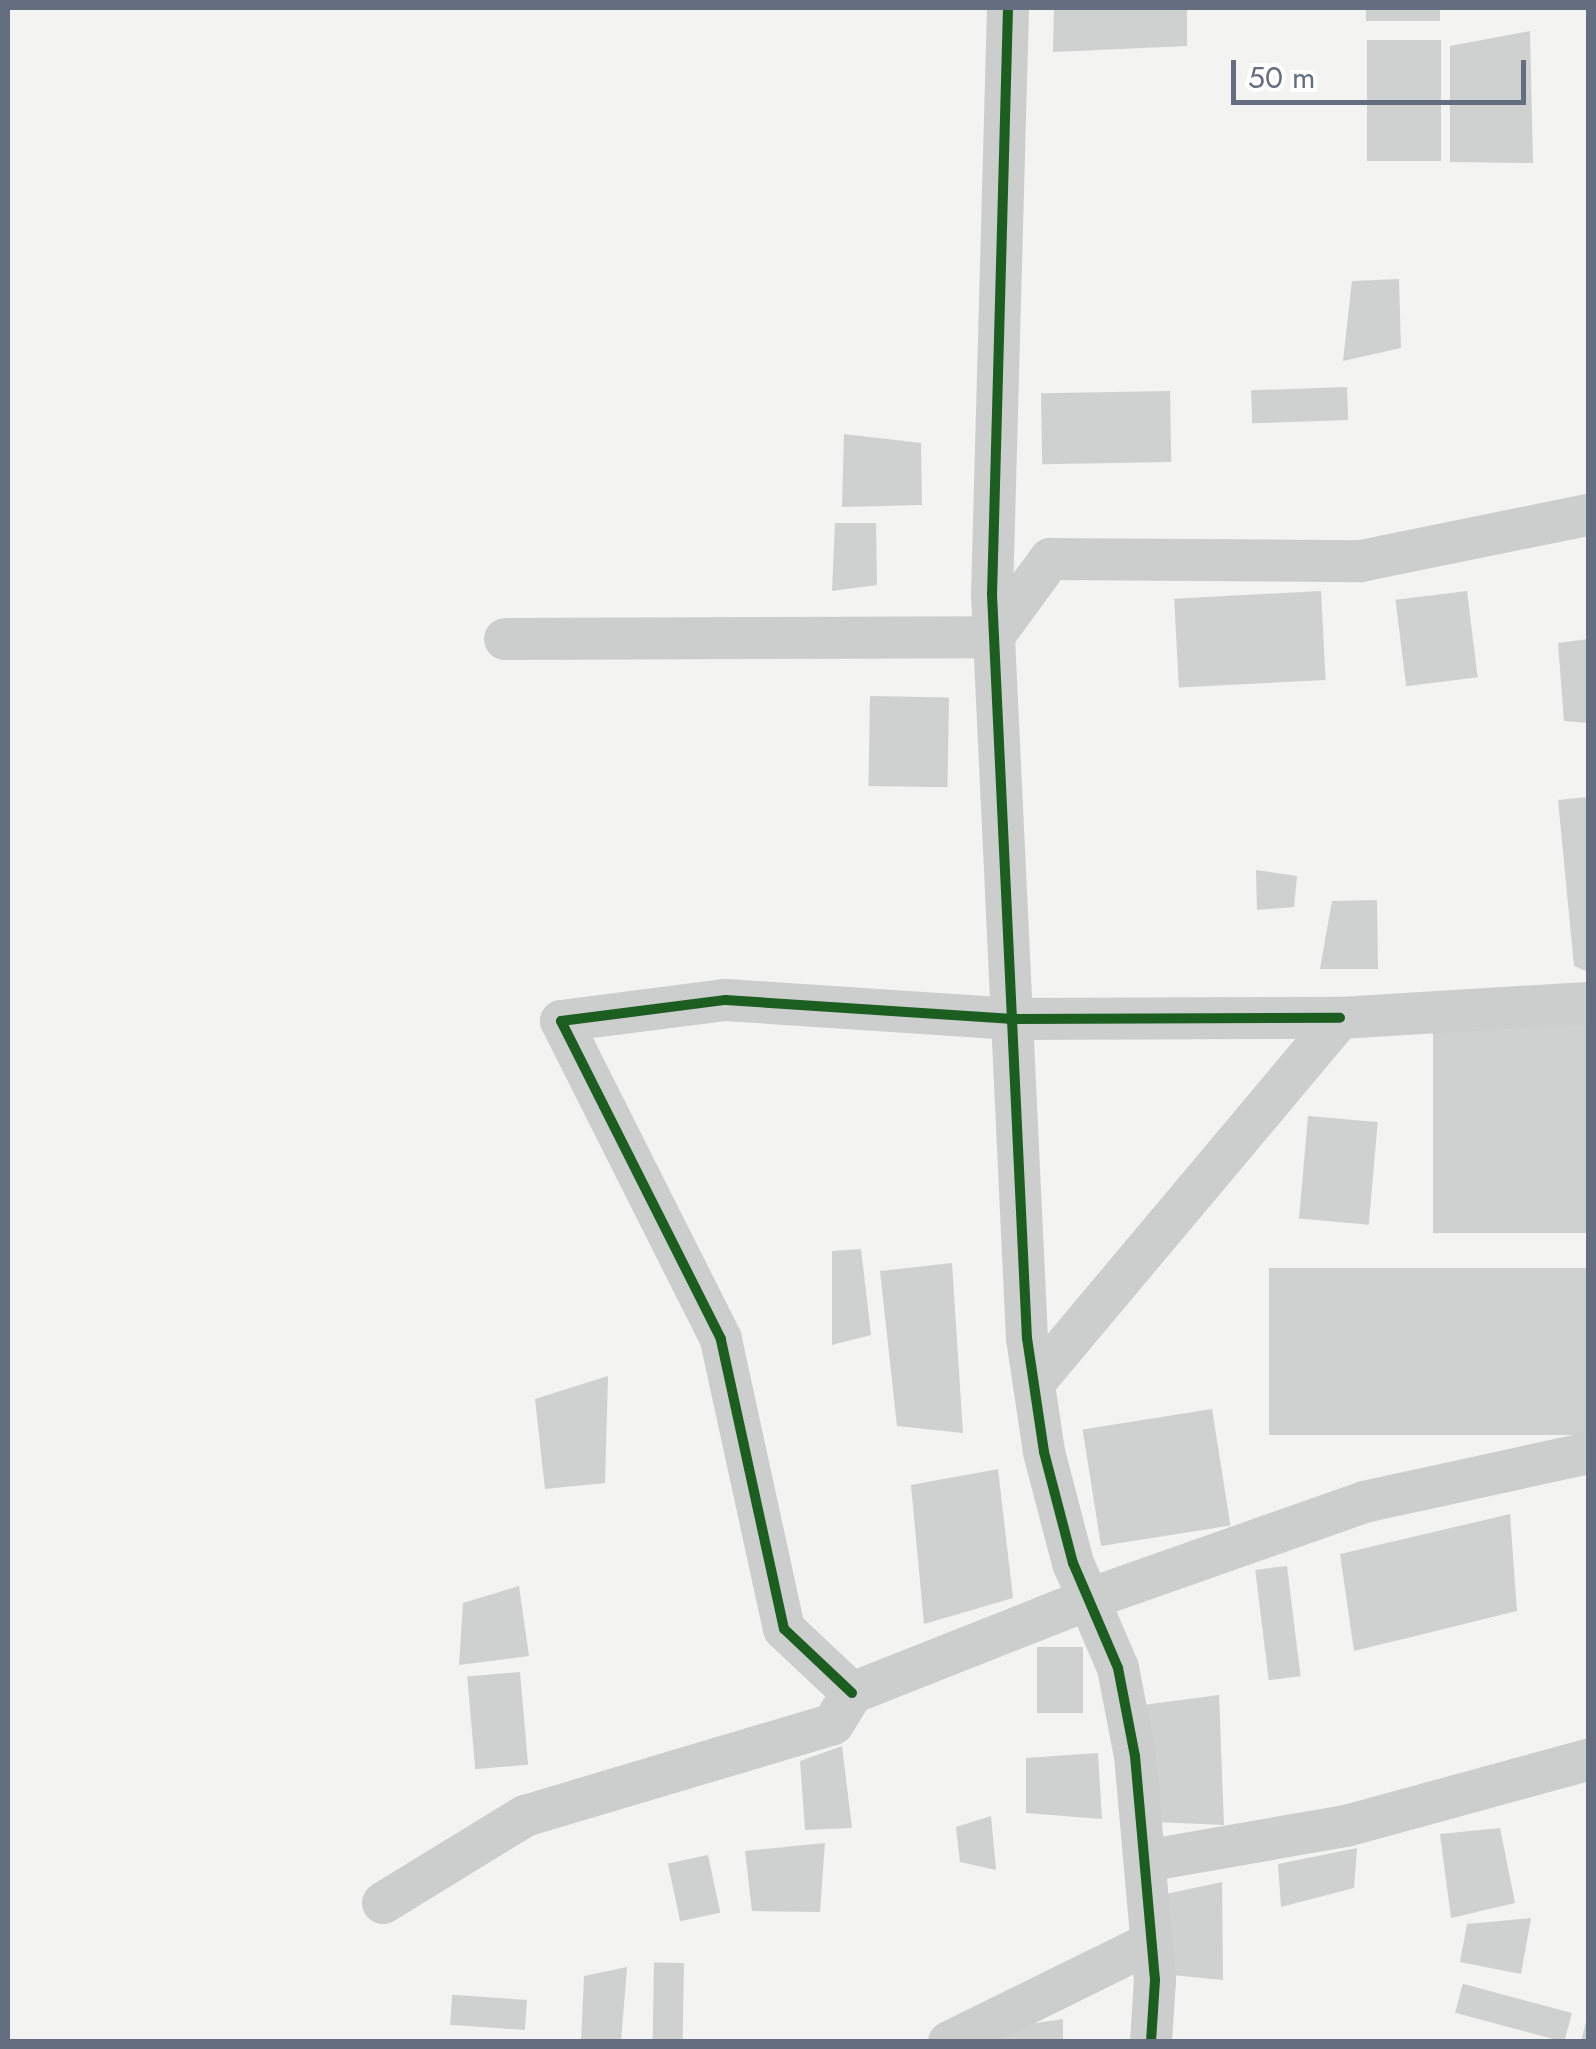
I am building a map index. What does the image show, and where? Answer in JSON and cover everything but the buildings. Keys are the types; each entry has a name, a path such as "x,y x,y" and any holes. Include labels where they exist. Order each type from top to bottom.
{"street":[{"path":"1008,8 993,637 1009,1019 1034,1382 1044,1452 1089,1599 1118,1668 1135,1756 1152,1942 1151,2042"},
{"path":"993,637 1050,559 1361,561 1588,515"},
{"path":"505,640 993,637"},
{"path":"852,1692 784,1629 721,1339 561,1021 726,1000 1009,1019 1340,1018 1588,1003"},
{"path":"1034,1382 1340,1018"},
{"path":"383,1904 525,1816 833,1724 852,1692 1089,1599 1364,1502 1588,1453"},
{"path":"1144,1861 1346,1826 1588,1760"},
{"path":"948,2042 1152,1942"}],"cycle path":[{"path":"1008,8 992,594 1027,1338 1044,1452 1073,1563 1118,1668 1135,1756 1155,1980 1151,2042"},
{"path":"852,1693 784,1629 721,1339 561,1021 726,1000 1009,1019 1340,1018"}]}
